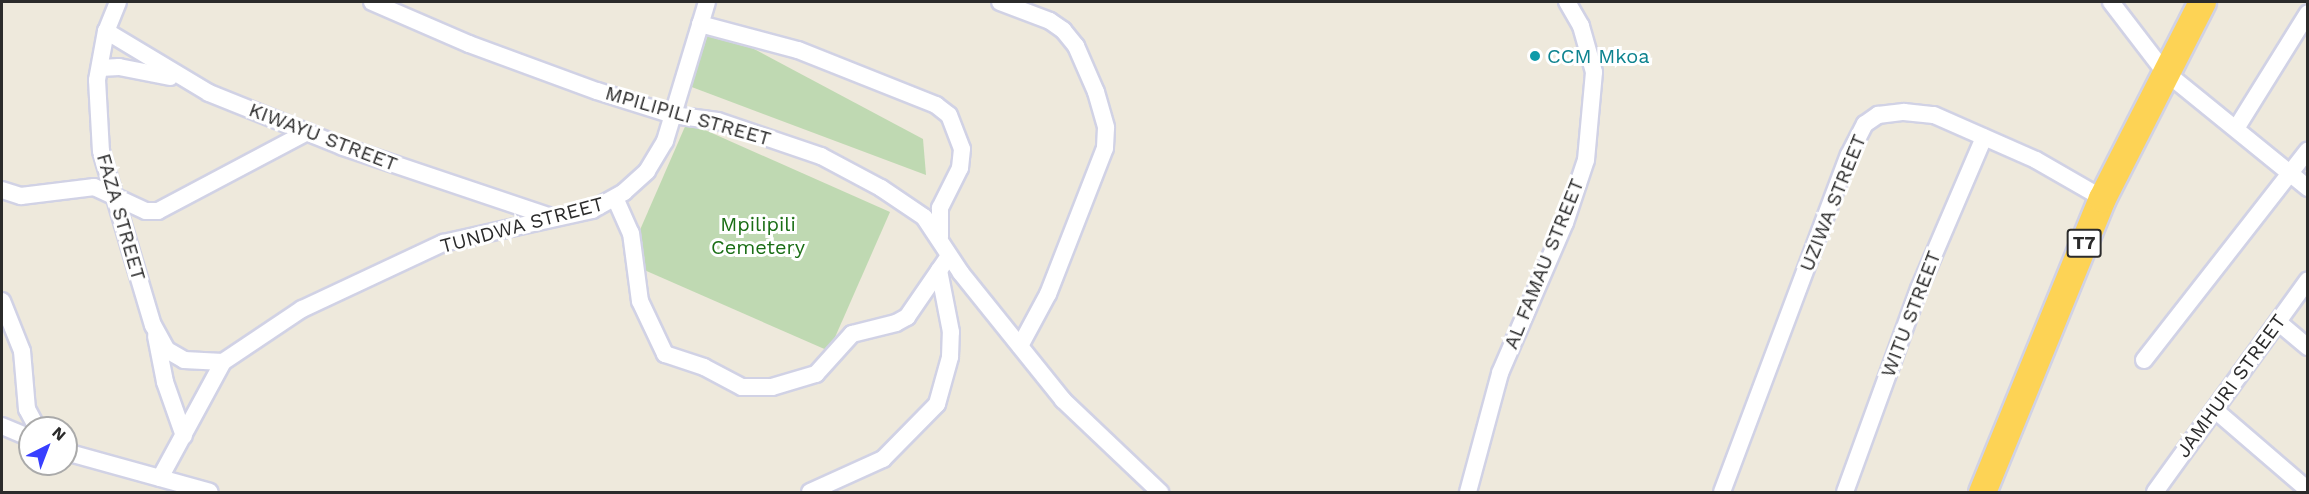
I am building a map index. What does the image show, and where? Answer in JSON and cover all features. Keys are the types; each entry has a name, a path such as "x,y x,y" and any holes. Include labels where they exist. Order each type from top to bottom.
{"highway":[{"name":"T7","path":"1982,492 2102,198 2164,71 2202,2"}],"street":[{"name":"FAZA STREET","path":"118,2 106,31 100,68 101,151 153,325 165,382 184,436"},
{"name":"MPILIPILI STREET","path":"372,2 470,44 673,115 718,121 821,156 909,206 940,237 949,256 1084,424 1160,492"},
{"name":"TUNDWA STREET","path":"160,478 223,362 302,309 387,267 443,243 592,210 616,200 657,157 673,115 707,2"},
{"path":"1000,2 1050,21 1063,30 1076,46 1088,73 1106,128 1105,148 1048,294 1020,345"},
{"name":"AL FAMAU STREET","path":"1468,492 1500,373 1565,223 1586,160 1594,72 1581,26 1567,2"},
{"path":"2111,2 2164,71 2237,128 2307,188"},
{"path":"2237,128 2307,13"},
{"path":"700,24 798,51 936,105 949,115 962,149 960,168 940,208 940,237"},
{"name":"KIWAYU STREET","path":"106,31 209,93 413,172 551,218"},
{"path":"100,68 119,67 183,78"},
{"name":"UZIWA STREET","path":"1722,492 1849,155 1865,124 1878,115 1904,112 1934,115 2036,160 2102,198"},
{"path":"2,190 21,196 82,186 116,196 146,211 164,209 307,132"},
{"name":"WITU STREET","path":"1845,492 1919,289 1984,137"},
{"path":"2144,360 2291,174 2307,150"},
{"path":"616,200 631,233 640,301 665,354 710,370 742,387 772,387 816,374 852,334 896,323 907,317 949,256"},
{"path":"810,492 883,459 937,404 950,357 951,332 939,270"},
{"name":"JAMHURI STREET","path":"2155,492 2307,280"},
{"path":"2,301 22,351 27,409 31,416"},
{"path":"2278,322 2307,347"},
{"name":"FAZA STREET","path":"153,325 167,350 176,357 223,362"},
{"path":"2215,410 2307,490"},
{"path":"2,426 18,433"},
{"path":"78,455 210,492"}],"green space":[{"path":"711,26 923,139 926,175 689,86"},
{"name":"Mpilipili Cemetery","path":"687,122 890,212 829,351 626,262"}],"place":[{"name":"CCM Mkoa","path":"1535,56"}]}
